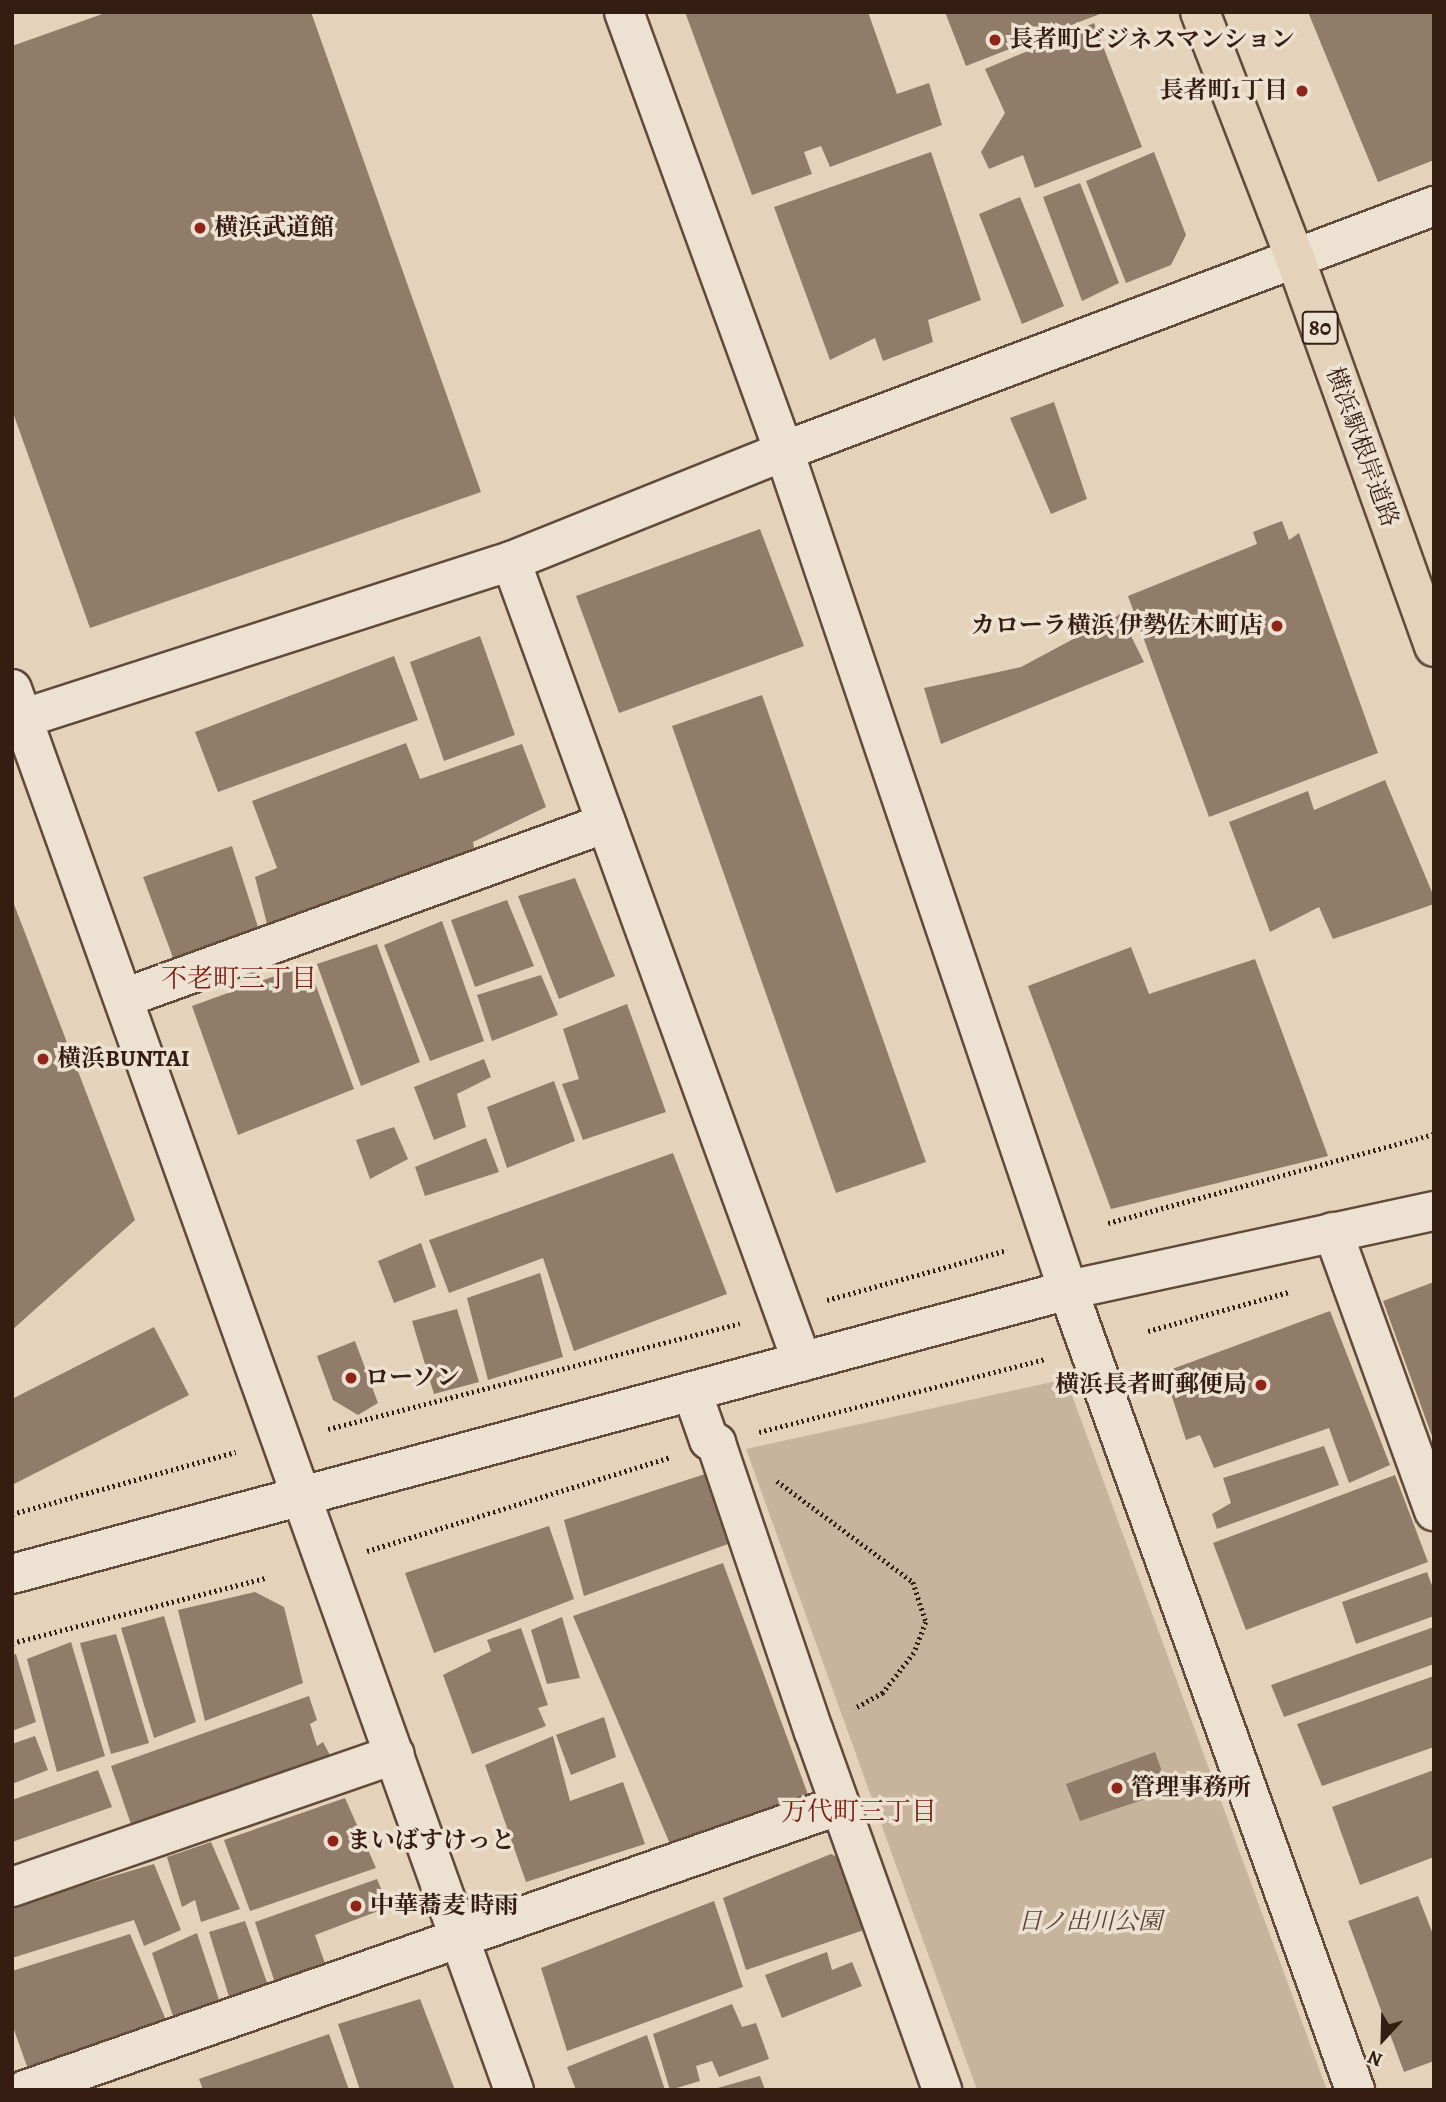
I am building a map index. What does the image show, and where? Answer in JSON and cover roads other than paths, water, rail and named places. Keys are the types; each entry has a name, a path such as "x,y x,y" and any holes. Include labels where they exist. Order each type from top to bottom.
{"main road":[{"name":"横浜駅根岸道路","path":"1200,12 1295,258 1434,647"}],"street":[{"path":"624,12 784,451 1068,1290 1355,2090"},
{"path":"514,2090 124,998 16,710 511,561 784,451 1434,206"},
{"path":"511,561 802,1362"},
{"path":"124,998 606,823"},
{"path":"12,1574 304,1498 1068,1290 1434,1210"},
{"path":"1333,1232 1434,1511"},
{"path":"692,1392 709,1440 716,1443 814,1732 942,2090"},
{"path":"12,1887 395,1754"},
{"path":"25,2090 840,1805"}],"place":[{"name":"長者町ビジネスマンション","path":"995,40"},
{"name":"長者町1丁目","path":"1302,91"},
{"name":"横浜武道館","path":"200,228"},
{"name":"カローラ横浜 伊勢佐木町店","path":"1277,626"},
{"name":"横浜BUNTAI","path":"43,1059"},
{"name":"ローソン","path":"351,1378"},
{"name":"横浜長者町郵便局","path":"1261,1385"},
{"name":"管理事務所","path":"1117,1788"},
{"name":"まいばすけっと","path":"333,1841"},
{"name":"中華蕎麦 時雨","path":"356,1906"}],"district":[{"name":"不老町三丁目","path":"239,979"},
{"name":"万代町三丁目","path":"859,1812"}],"park label":[{"name":"日ノ出川公園","path":"1090,1922"}]}
